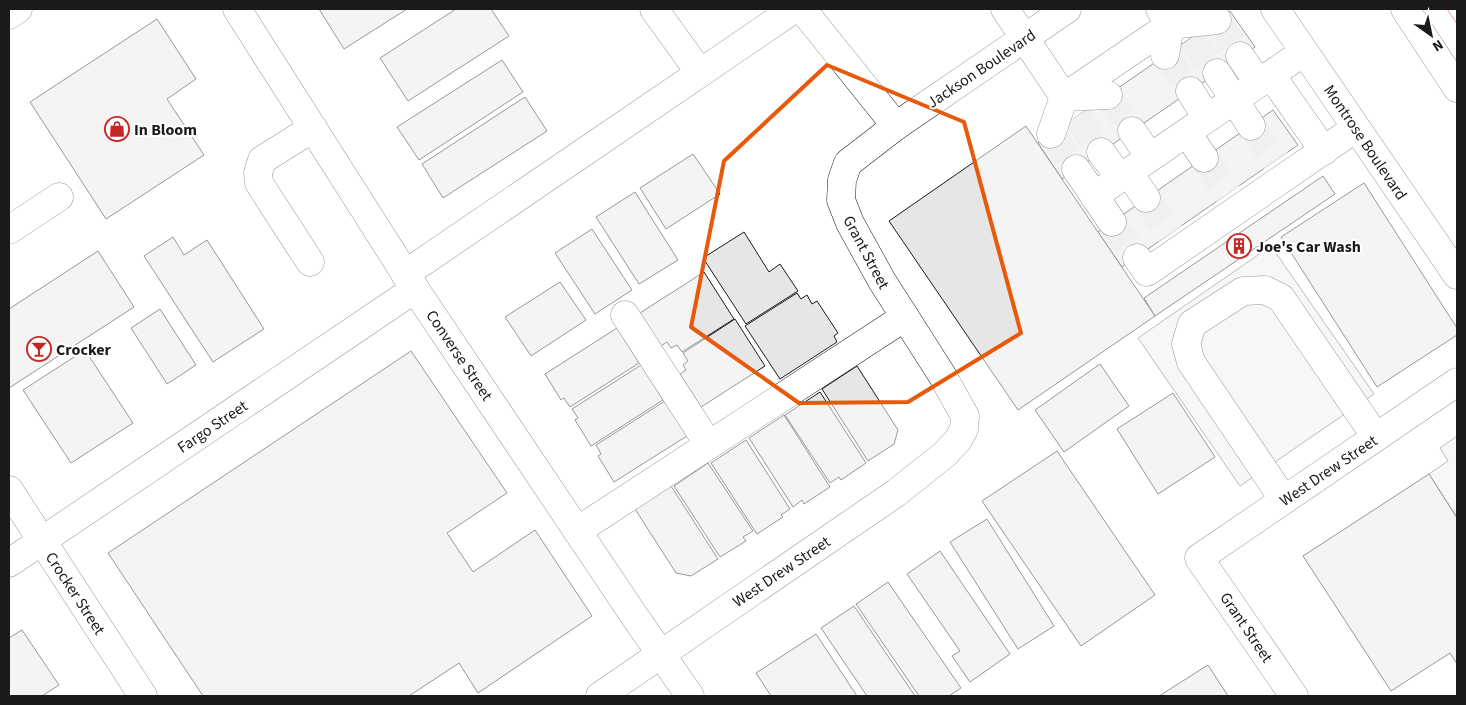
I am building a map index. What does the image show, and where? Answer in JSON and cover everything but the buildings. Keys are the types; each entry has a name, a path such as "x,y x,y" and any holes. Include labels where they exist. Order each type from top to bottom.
{"street":[{"path":"9,15 18,9"},
{"name":"Converse Street","path":"237,9 410,281 690,696"},
{"path":"654,9 700,73"},
{"name":"Fargo Street","path":"9,563 410,281 700,73 794,9"},
{"path":"802,9 896,126"},
{"path":"1005,9 1070,106"},
{"name":"Jackson Boulevard","path":"896,126 1067,9"},
{"name":"Montrose Boulevard","path":"1275,9 1457,275"},
{"path":"1405,9 1457,88"},
{"path":"1051,134 1070,106 1174,24 1216,20"},
{"path":"1165,55 1174,24"},
{"path":"1094,196 1304,52"},
{"path":"1240,56 1265,79 1324,151"},
{"path":"1216,73 1250,126"},
{"path":"1190,91 1204,158"},
{"path":"1070,106 1108,95"},
{"name":"Grant Street","path":"896,126 848,163 842,180 841,200 854,232 882,281 942,375 965,416 964,429 958,440"},
{"path":"310,262 259,183 258,173 262,160 313,128"},
{"path":"1137,258 1147,272 1176,242 1233,201 1281,169 1324,151 1356,128"},
{"path":"1132,131 1133,169 1146,198"},
{"path":"1102,152 1133,169"},
{"path":"1076,170 1112,222"},
{"path":"9,230 59,197"},
{"path":"1284,500 1191,362 1186,344 1192,324 1243,290 1264,290 1281,298 1376,438"},
{"path":"625,315 709,445"},
{"path":"578,532 905,317"},
{"name":"West Drew Street","path":"1199,558 1457,382"},
{"name":"West Drew Street","path":"600,696 896,493 940,459 958,440"},
{"name":"Crocker Street","path":"9,490 143,696"},
{"name":"Grant Street","path":"1199,558 1294,696"}],"highlighted area":[{"path":"827,65 964,122 1021,333 908,402 799,403 691,327 724,161"}],"shaded area":[{"path":"1271,246 1374,394 1240,486 1138,338"},
{"path":"1457,436 1457,517 1429,474 1448,461 1440,448"}],"tunnel":[{"path":"1217,20 1240,56"},
{"path":"1191,38 1217,73"},
{"path":"1165,55 1190,91"},
{"path":"1108,95 1132,131"},
{"path":"1077,116 1101,152"},
{"path":"1251,126 1276,161"},
{"path":"1051,134 1076,169"},
{"path":"1204,158 1228,194"},
{"path":"1146,198 1170,234"},
{"path":"1112,222 1137,258"}],"power":[{"path":"1447,9 1457,24"}],"place":[{"name":"In Bloom","path":"117,129"},
{"name":"Joe's Car Wash","path":"1239,246"},
{"name":"Crocker","path":"39,349"}]}
